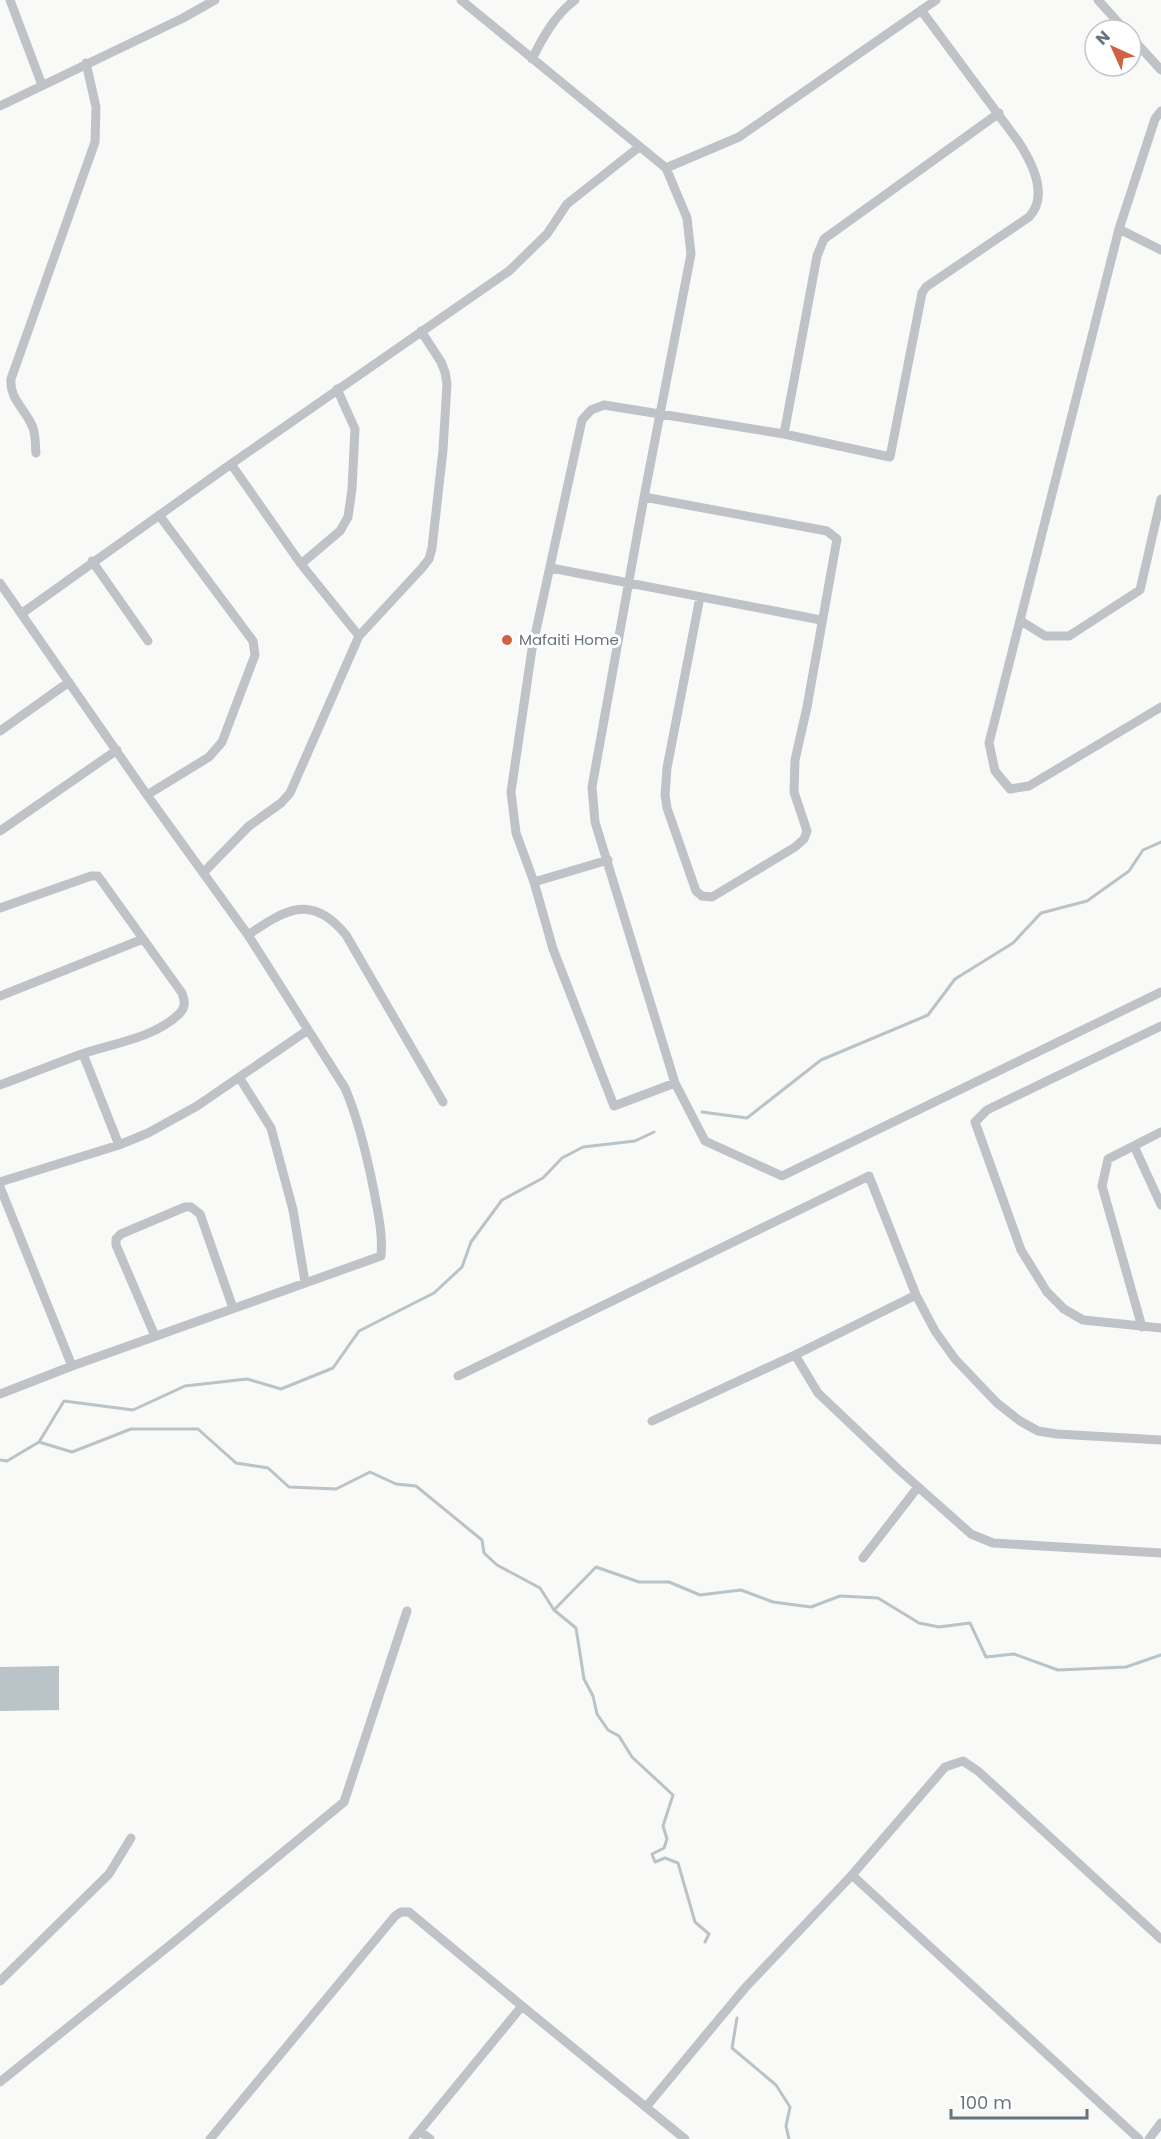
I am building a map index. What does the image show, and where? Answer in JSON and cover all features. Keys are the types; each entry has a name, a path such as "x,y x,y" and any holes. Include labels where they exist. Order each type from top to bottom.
{"street":[{"path":"10,0 42,85"},
{"path":"0,106 183,18 215,0"},
{"path":"461,0 666,168 687,218 691,254 592,786 596,822 675,1083 705,1141 782,1176 1161,992"},
{"path":"532,59 543,37 565,7 574,0"},
{"path":"666,168 739,137 936,0"},
{"path":"1098,0 1114,18"},
{"path":"675,1083 614,1106 553,949 534,882 516,833 511,792 532,649 582,420 591,410 604,405 784,434 890,457 922,293 926,287 1029,217 1034,211 1038,193 1031,162 999,113 921,10"},
{"path":"1143,50 1161,70"},
{"path":"36,453 33,428 16,402 10,385 94,142 96,107 87,63"},
{"path":"1161,111 1155,119 1119,229 989,743 995,771 1010,789 1029,786 1161,707"},
{"path":"784,434 817,256 824,239 999,113"},
{"path":"21,614 92,561 509,271 547,234 567,204 639,147"},
{"path":"1119,229 1161,250"},
{"path":"203,873 249,826 281,803 290,793 358,636 429,559 443,450 447,384 441,362 421,331"},
{"path":"301,564 340,531 348,517 356,440 355,429 337,389"},
{"path":"231,464 301,564 358,636"},
{"path":"644,497 830,532 837,539 807,708 795,760 794,792 807,831 804,839 795,847 715,896 702,896 696,891 667,808 665,795 667,768 700,597"},
{"path":"1021,621 1044,636 1069,636 1140,590 1161,499"},
{"path":"147,795 209,757 217,749 222,742 255,655 253,641 159,514"},
{"path":"92,561 148,641"},
{"path":"551,568 821,620"},
{"path":"0,584 147,795 248,934 345,1088 367,1155 383,1235 381,1256 72,1366 0,1394"},
{"path":"0,731 69,682"},
{"path":"0,831 117,750"},
{"path":"534,882 608,860"},
{"path":"0,908 95,875 102,879 182,993 185,1001 178,1015 145,1035 83,1054 0,1085"},
{"path":"248,934 286,912 308,909 318,910 328,916 346,935 443,1102"},
{"path":"0,996 143,939"},
{"path":"1161,1026 987,1110 975,1122 1021,1250 1047,1292 1064,1309 1083,1320 1161,1328"},
{"path":"0,1182 119,1145 178,1118 308,1030"},
{"path":"83,1054 119,1145"},
{"path":"239,1077 271,1128 293,1210 305,1282"},
{"path":"1142,1327 1102,1186 1107,1158 1161,1132"},
{"path":"1134,1146 1161,1205"},
{"path":"458,1376 869,1176 916,1294 935,1331 956,1359 997,1403 1020,1421 1038,1431 1161,1440"},
{"path":"0,1187 72,1366"},
{"path":"155,1336 116,1245 116,1239 121,1234 185,1207 191,1207 200,1214 234,1308"},
{"path":"652,1421 795,1355 916,1294"},
{"path":"795,1355 818,1393 971,1534 993,1543 1161,1553"},
{"path":"862,1558 918,1487"},
{"path":"0,2082 180,1938 344,1802 407,1611"},
{"path":"646,2107 744,1989 852,1875 945,1767 963,1761 978,1770 1161,1939"},
{"path":"0,1981 109,1874 131,1838"},
{"path":"852,1875 1139,2139"},
{"path":"210,2139 395,1916 401,1912 409,1912 685,2139"},
{"path":"430,2139 416,2135 522,2006"},
{"path":"1149,2139 1161,2123"}],"shaded area":[{"path":"59,1666 59,1710 0,1711 0,1667"}],"waterway":[{"path":"702,1112 747,1118 821,1060 928,1015 955,979 1013,943 1041,913 1087,901 1129,871 1143,850 1161,842"},
{"path":"39,1442 64,1401 133,1410 185,1386 247,1379 281,1389 333,1368 359,1331 434,1293 462,1267 471,1242 502,1200 543,1178 562,1158 583,1147 635,1141 654,1132"},
{"path":"0,1460 7,1461 39,1442 72,1452 131,1429 198,1429 236,1463 268,1468 289,1487 336,1489 370,1472 396,1484 416,1486 482,1540 484,1553 497,1565 540,1588 554,1610 576,1628 584,1679 593,1696 597,1714 608,1730 619,1736 632,1757 673,1795 663,1826 667,1839 664,1848 652,1854 655,1862 665,1858 678,1863 695,1922 709,1934 705,1942"},
{"path":"554,1610 596,1567 639,1582 669,1582 700,1595 741,1590 773,1602 811,1607 840,1596 878,1598 919,1623 939,1627 970,1623 986,1657 1014,1654 1058,1670 1126,1667 1161,1655"},
{"path":"737,2018 732,2048 776,2085 790,2107 786,2126 789,2139"}],"place":[{"name":"Mafaiti Home","path":"507,640"}]}
